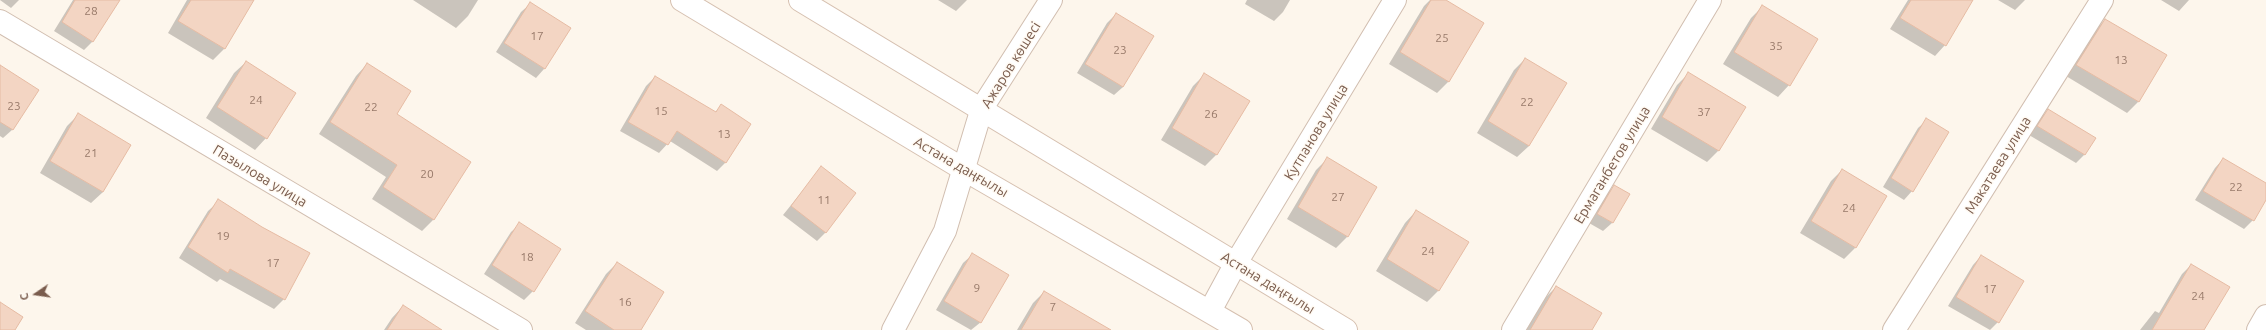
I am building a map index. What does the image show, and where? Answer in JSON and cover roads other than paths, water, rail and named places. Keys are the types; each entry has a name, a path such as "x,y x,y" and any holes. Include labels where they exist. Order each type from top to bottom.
{"street":[{"name":"Астана даңғылы","path":"682,0 962,169 1210,310 1242,330"},
{"name":"Астана даңғылы","path":"800,0 982,108 1346,330"},
{"name":"Ажаров көшесі","path":"893,330 945,231 962,169 982,108 1051,0"},
{"name":"Кутпанова улица","path":"1210,310 1236,263 1396,0"},
{"name":"Ермаганбетов улица","path":"1513,330 1710,0"},
{"name":"Макатаева улица","path":"1894,330 2102,0"},
{"name":"Пазылова улица","path":"0,21 521,330"},
{"path":"2258,330 2266,316"}]}
